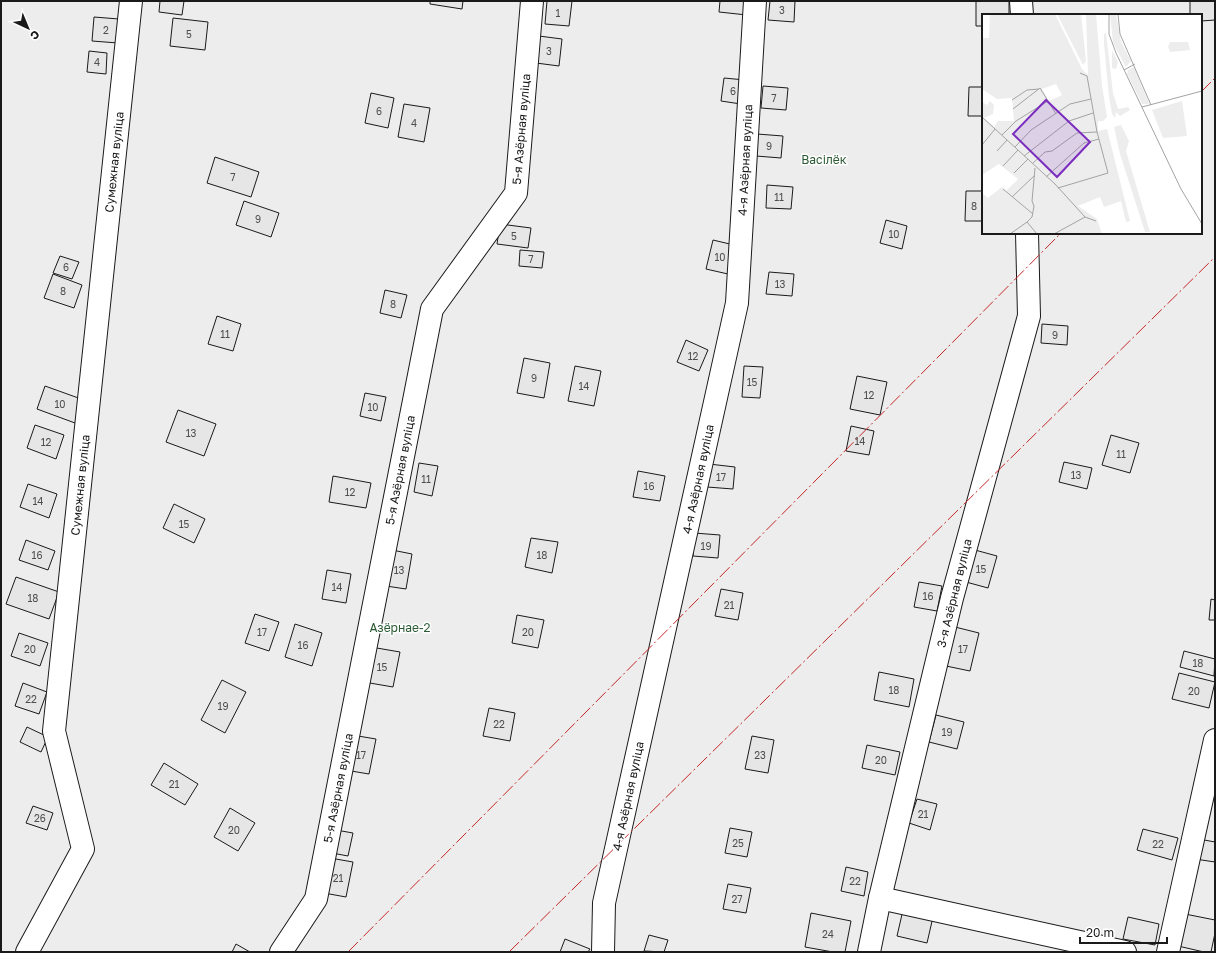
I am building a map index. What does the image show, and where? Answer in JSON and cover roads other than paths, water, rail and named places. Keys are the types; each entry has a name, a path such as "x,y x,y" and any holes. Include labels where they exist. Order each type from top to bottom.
{"street":[{"name":"Сумежная вуліца","path":"27,952 83,849 54,731 130,1"},
{"name":"5-я Азёрная вуліца","path":"281,952 316,899 432,309 516,194 532,1"},
{"name":"4-я Азёрная вуліца","path":"603,952 604,903 737,303 755,1"},
{"path":"1022,1 1022,14"},
{"name":"3-я Азёрная вуліца","path":"870,952 880,898 952,598 1029,316 1027,234"},
{"path":"1168,952 1215,740"},
{"path":"880,898 1125,952"}],"park label":[{"name":"Васілёк","path":"824,159"},
{"name":"Азёрнае-2","path":"400,627"}]}
